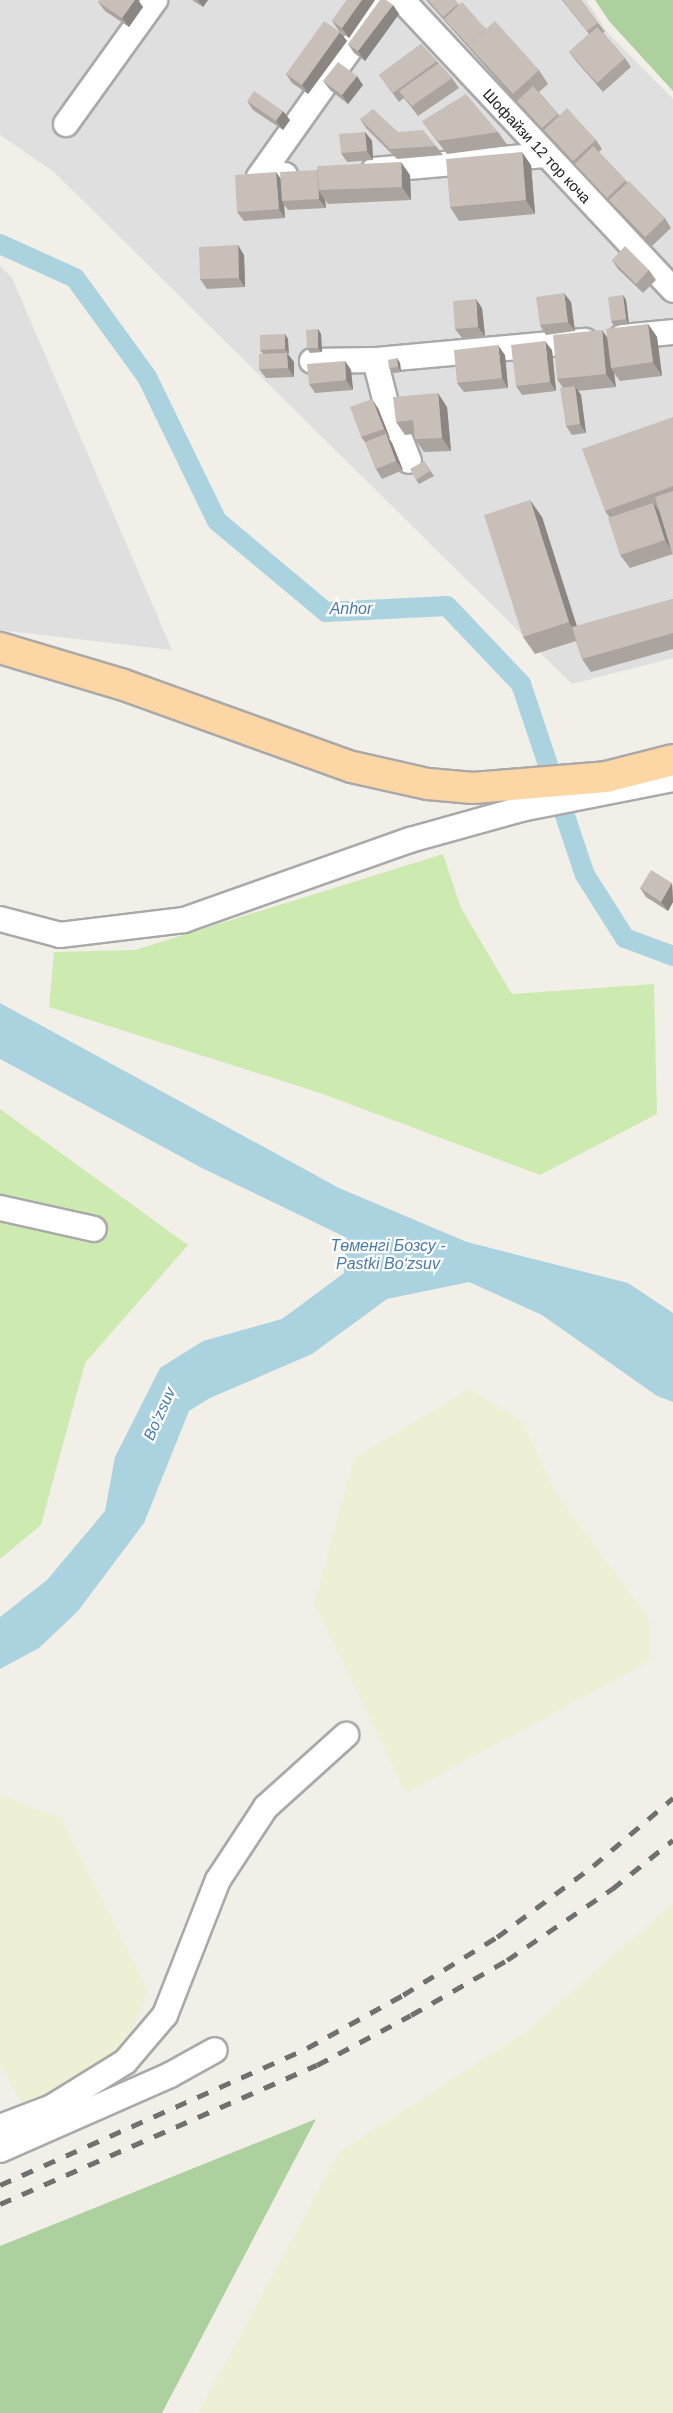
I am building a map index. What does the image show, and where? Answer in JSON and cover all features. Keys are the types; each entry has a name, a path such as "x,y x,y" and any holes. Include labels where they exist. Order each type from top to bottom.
{"main road":[{"path":"0,648 122,684 352,767 428,784 517,797 609,784 673,760"}],"street":[{"path":"66,124 155,0"},
{"path":"305,174 258,177 385,0"},
{"name":"Шофайзи 12 тор коча","path":"402,0 544,155 673,290"},
{"path":"351,172 544,155"},
{"path":"312,361 375,360 673,332"},
{"path":"375,360 386,404 409,461"},
{"path":"609,784 673,779"},
{"path":"0,919 60,935 184,920 410,840 517,797"},
{"path":"0,1208 94,1229"},
{"path":"0,2127 52,2106 125,2062 165,2015 218,1880 266,1807 346,1735"},
{"path":"0,2150 170,2075 215,2050"}],"shaded area":[{"path":"0,0 586,0 608,33 673,99 673,658 572,684 54,172 0,135"},
{"path":"0,266 12,278 172,650 0,630"}],"green space":[{"path":"595,0 673,0 673,91 609,21"},
{"path":"443,854 461,908 512,994 654,984 657,1114 540,1175 320,1093 49,1007 54,952 135,950"},
{"path":"0,1109 188,1245 85,1363 41,1525 0,1559"},
{"path":"469,1389 522,1421 556,1493 650,1620 650,1661 406,1793 314,1604 354,1458"},
{"path":"0,1795 61,1818 148,1991 125,2047 24,2107 0,2065"},
{"path":"673,1903 673,2413 198,2413 339,2152 527,2031"},
{"path":"316,2119 162,2413 0,2413 0,2246"}],"water":[{"name":"Төменгі Бозсу - Pastki Boʻzsuv","path":"0,1003 339,1188 467,1242 628,1283 673,1313 673,1402 657,1396 542,1315 469,1282 387,1299 312,1354 210,1398 189,1411 144,1523 78,1611 39,1648 0,1669 0,1617 47,1580 105,1511 115,1457 160,1368 203,1341 282,1319 344,1273 347,1238 202,1168 0,1059"}],"building":[{"path":"100,0 135,0 122,18 98,2"},
{"path":"347,0 362,0 342,28 332,21"},
{"path":"380,0 386,0 393,5 358,51 348,44"},
{"path":"428,0 455,0 458,4 443,17"},
{"path":"563,0 581,0 598,23 587,31"},
{"path":"462,2 486,29 468,45 444,19"},
{"path":"324,21 340,32 302,85 286,74"},
{"path":"495,21 539,70 513,94 468,45"},
{"path":"597,27 625,58 597,83 569,52"},
{"path":"421,44 437,61 393,93 379,75"},
{"path":"338,62 357,76 342,95 323,81"},
{"path":"439,63 452,78 412,106 399,91"},
{"path":"533,86 558,114 542,128 517,101"},
{"path":"254,91 283,111 276,121 247,101"},
{"path":"466,94 498,132 438,141 422,121"},
{"path":"567,108 596,140 573,161 544,130"},
{"path":"373,109 398,132 423,130 436,146 390,149 360,119"},
{"path":"365,132 367,151 341,153 339,134"},
{"path":"593,146 626,180 607,198 575,164"},
{"path":"522,152 526,200 450,207 446,159"},
{"path":"401,162 402,187 319,190 317,166"},
{"path":"317,170 319,199 282,201 280,172"},
{"path":"276,172 279,209 237,212 235,175"},
{"path":"629,181 665,218 645,237 609,200"},
{"path":"238,245 239,278 200,279 199,247"},
{"path":"625,246 649,270 636,284 612,260"},
{"path":"564,293 568,322 540,325 536,297"},
{"path":"623,295 626,319 611,321 608,297"},
{"path":"476,299 478,327 455,329 453,301"},
{"path":"648,324 653,362 611,368 606,329"},
{"path":"318,329 318,348 307,348 306,330"},
{"path":"602,330 606,374 557,379 553,335"},
{"path":"285,334 285,349 260,350 260,335"},
{"path":"545,341 550,382 516,386 511,345"},
{"path":"498,345 502,378 457,383 454,350"},
{"path":"287,353 288,368 259,369 259,354"},
{"path":"397,358 398,367 389,368 388,360"},
{"path":"345,361 346,380 309,384 307,364"},
{"path":"575,386 580,424 566,426 560,388"},
{"path":"438,393 442,438 415,439 413,420 396,422 393,397"},
{"path":"372,399 384,429 361,437 350,407"},
{"path":"673,417 673,486 605,511 582,449"},
{"path":"386,434 396,461 376,469 365,442"},
{"path":"424,461 430,471 416,480 410,469"},
{"path":"673,491 673,556 655,497"},
{"path":"530,500 569,622 523,637 484,515"},
{"path":"653,503 665,540 620,555 608,518"},
{"path":"673,599 673,633 582,659 572,627"},
{"path":"651,870 672,883 661,902 640,888"}],"waterway":[{"name":"Anhor","path":"0,244 75,278 147,377 217,521 326,612 447,606 521,684 585,875 625,938 673,956"}],"railway":[{"path":"0,2185 307,2048 403,1995 497,1937 593,1866 673,1798"},
{"path":"0,2204 317,2065 411,2015 507,1960 612,1889 673,1840"}],"water label":[{"name":"Boʻzsuv","path":"160,1414"}]}
